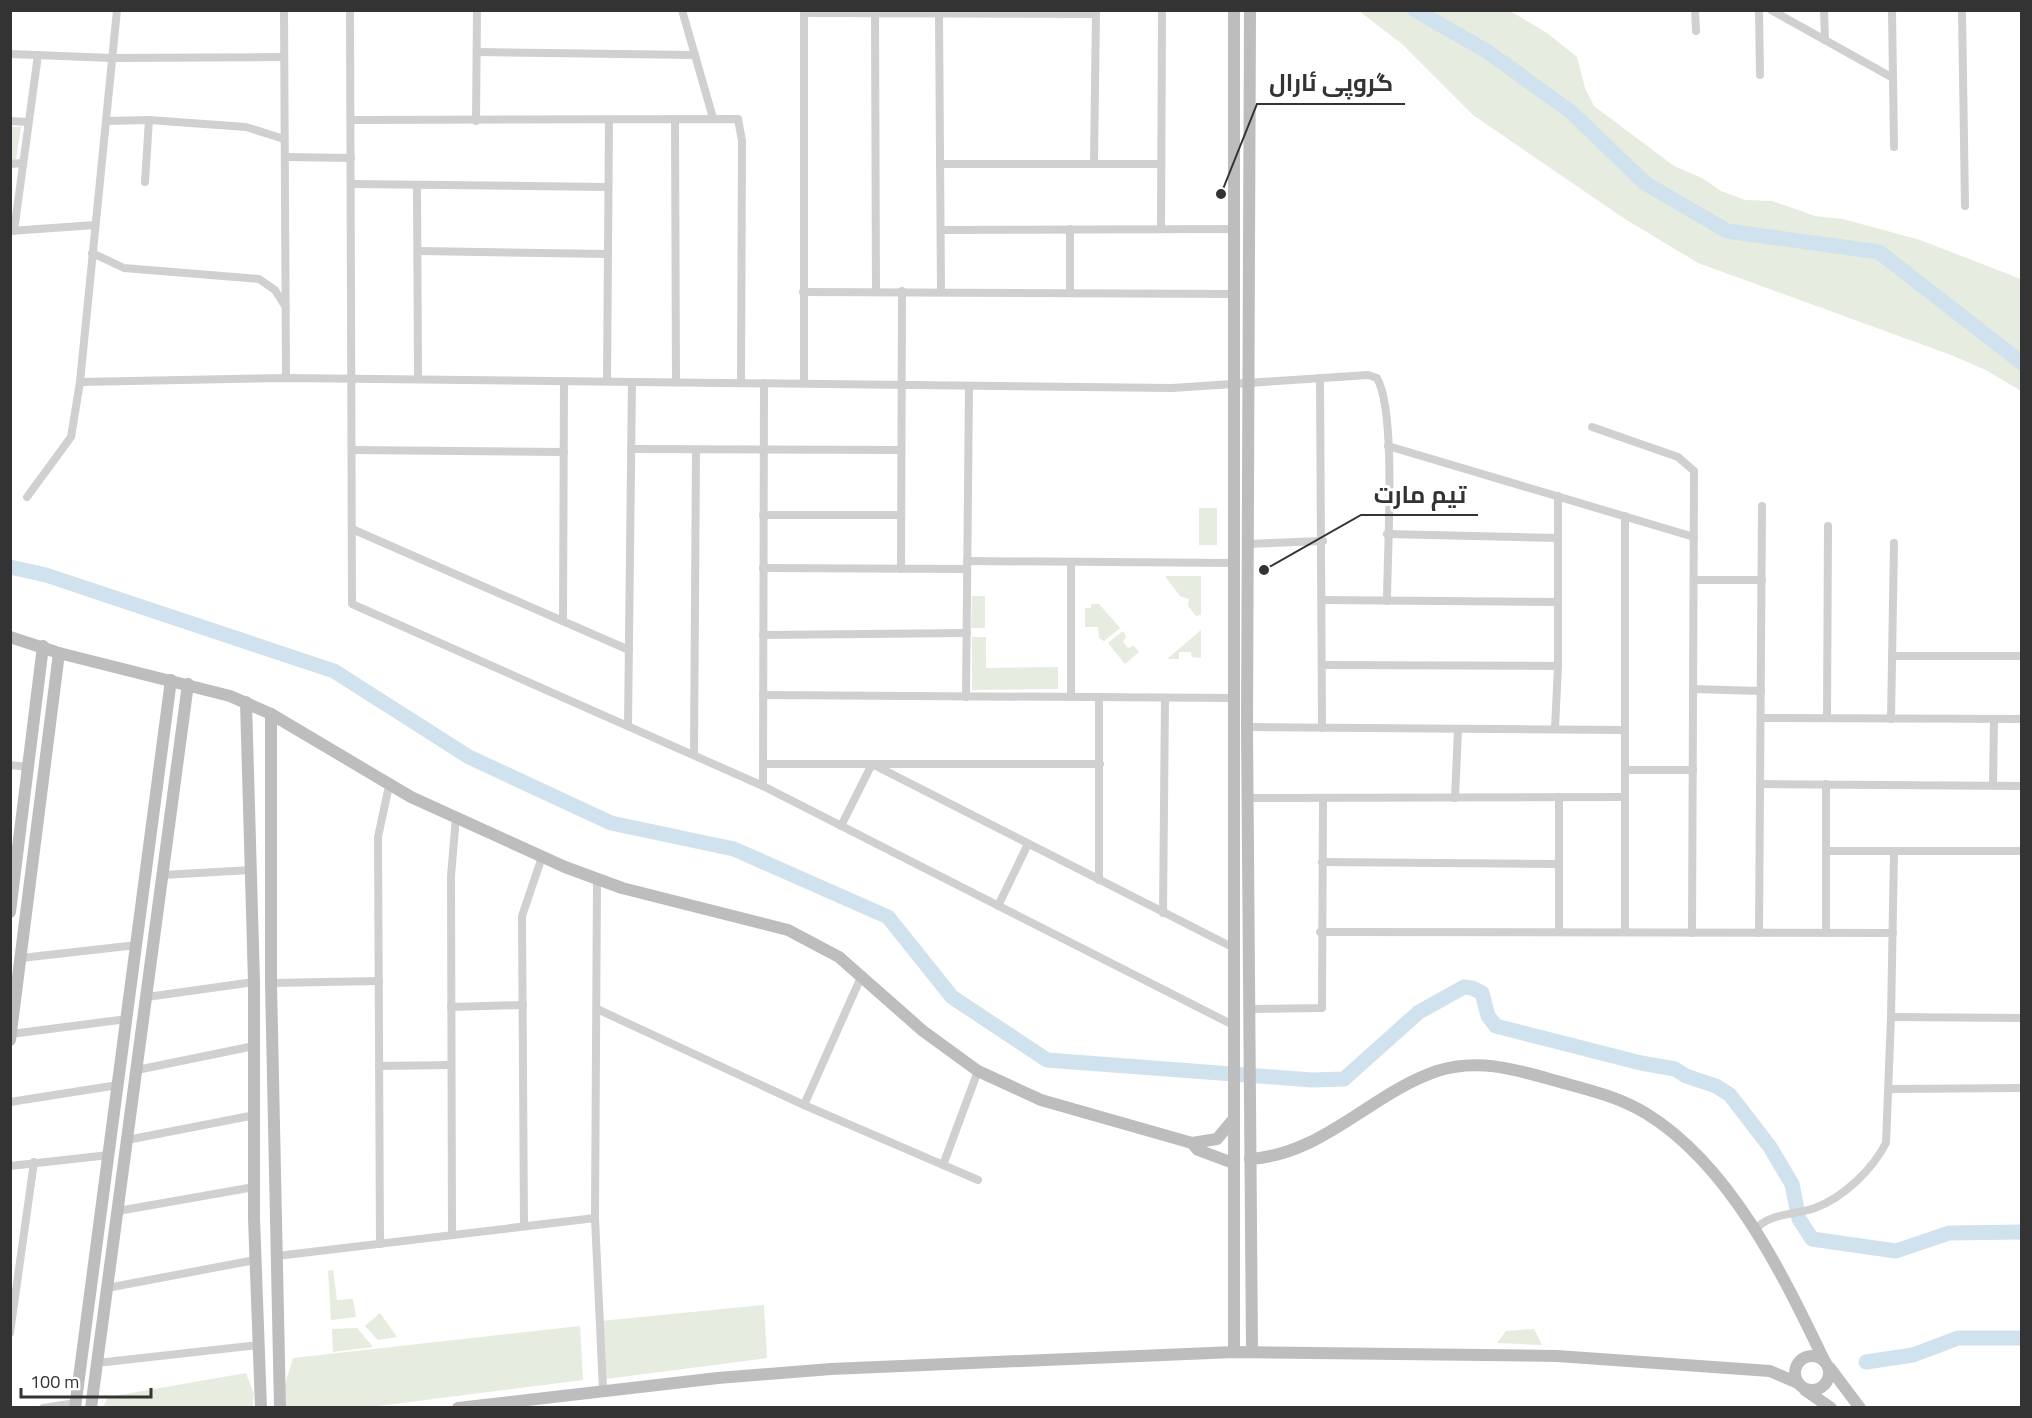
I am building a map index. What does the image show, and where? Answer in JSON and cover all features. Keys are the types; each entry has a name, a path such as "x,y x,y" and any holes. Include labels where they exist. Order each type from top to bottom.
{"main road":[{"path":"1234,10 1232,1054 1234,1352"},
{"path":"1250,10 1247,727 1252,1351"},
{"path":"10,637 59,652 188,684 246,702 272,714 389,786 542,857 597,880 788,930 823,947 862,975 923,1031 978,1071 1041,1100 1192,1143 1216,1139 1232,1121"},
{"path":"10,912 43,646"},
{"path":"11,1037 59,652"},
{"path":"75,1405 170,702 171,680"},
{"path":"91,1407 188,684"},
{"path":"170,702 179,699 187,704"},
{"path":"246,702 254,982 254,1218 261,1407"},
{"path":"272,714 271,983 280,1407"},
{"path":"1233,1024 1249,1032"},
{"path":"1250,1159 1284,1153 1315,1142 1397,1091 1438,1071 1471,1065 1504,1066 1608,1095 1645,1113 1679,1138 1722,1183 1755,1230 1827,1364 1860,1407"},
{"path":"1192,1143 1198,1150 1233,1163"},
{"path":"254,1218 276,1216"},
{"path":"1807,1324 1807,1344 1795,1373 1800,1385 1831,1407"},
{"path":"458,1407 603,1390 831,1369 1252,1351 1557,1356 1770,1371 1813,1390 1823,1387 1829,1377 1827,1364 1814,1356 1770,1371"}],"street":[{"path":"27,497 71,437 80,381 117,10"},
{"path":"284,10 286,378"},
{"path":"350,10 352,604 763,786 1233,1024"},
{"path":"476,121 477,10"},
{"path":"682,10 713,118"},
{"path":"1161,229 1162,10"},
{"path":"1695,10 1696,31"},
{"path":"1760,10 1760,75"},
{"path":"1771,10 1893,78"},
{"path":"1824,10 1825,40"},
{"path":"1892,10 1894,147"},
{"path":"1962,10 1965,206"},
{"path":"804,383 804,12 939,14 1096,12 1095,163"},
{"path":"875,14 876,291"},
{"path":"939,14 941,292"},
{"path":"478,52 695,55"},
{"path":"10,54 112,58 284,57"},
{"path":"38,55 12,231 95,225"},
{"path":"351,120 675,121 738,119 742,141 741,383"},
{"path":"106,121 149,120 246,127 284,139"},
{"path":"145,182 149,120"},
{"path":"10,121 28,122"},
{"path":"607,381 609,121"},
{"path":"675,121 676,382"},
{"path":"285,157 351,158"},
{"path":"10,164 22,163"},
{"path":"940,164 1161,164"},
{"path":"351,184 608,187"},
{"path":"417,185 418,379"},
{"path":"1070,229 1070,293"},
{"path":"941,230 1235,229"},
{"path":"418,251 608,254"},
{"path":"92,253 124,268 258,279 275,290 286,307"},
{"path":"901,569 902,291"},
{"path":"803,292 1234,294"},
{"path":"80,381 352,378 1172,388 1249,385 1368,375 1377,378 1382,388 1388,446 1387,601"},
{"path":"1320,378 1323,541 1322,728"},
{"path":"563,621 564,381"},
{"path":"628,726 632,382"},
{"path":"763,786 764,383"},
{"path":"966,697 969,386"},
{"path":"1592,427 1678,457 1694,471 1692,933"},
{"path":"1388,446 1694,537"},
{"path":"631,449 901,450"},
{"path":"352,450 564,452"},
{"path":"694,755 696,450"},
{"path":"1555,728 1558,666 1558,496"},
{"path":"1759,933 1762,506"},
{"path":"763,515 901,515"},
{"path":"1625,516 1625,933"},
{"path":"1827,718 1828,526"},
{"path":"352,529 629,650"},
{"path":"1387,534 1558,538"},
{"path":"1248,544 1323,541"},
{"path":"1891,719 1894,543"},
{"path":"1071,561 1071,697"},
{"path":"763,568 901,569 1071,561 1233,563"},
{"path":"1694,580 1762,580"},
{"path":"1322,600 1558,602"},
{"path":"763,635 967,633"},
{"path":"1892,656 2022,656"},
{"path":"1322,665 1558,666"},
{"path":"1693,689 1761,691"},
{"path":"763,695 1233,698"},
{"path":"1099,880 1100,697"},
{"path":"1163,912 1165,698"},
{"path":"1761,718 2022,719"},
{"path":"1994,719 1994,785"},
{"path":"1247,727 1624,730"},
{"path":"1455,798 1458,730"},
{"path":"763,764 1100,764"},
{"path":"841,826 872,764"},
{"path":"872,764 1234,948"},
{"path":"10,765 29,767"},
{"path":"1625,770 1693,770"},
{"path":"1760,784 2022,786"},
{"path":"1826,784 1826,933"},
{"path":"380,1244 378,837 389,786"},
{"path":"1558,797 1559,932"},
{"path":"1248,798 1625,797"},
{"path":"1249,1009 1322,1008 1320,932 1323,798"},
{"path":"452,1235 451,876 456,817"},
{"path":"998,906 1028,844"},
{"path":"1826,851 2022,851"},
{"path":"1755,1230 1767,1220 1815,1208 1859,1178 1877,1160 1888,1135 1892,1017 1893,852"},
{"path":"524,1226 522,916 542,857"},
{"path":"1322,862 1559,864"},
{"path":"164,875 251,870"},
{"path":"597,880 595,1218 603,1390"},
{"path":"1320,932 1893,933"},
{"path":"21,958 137,945"},
{"path":"804,1105 862,975"},
{"path":"271,983 379,981"},
{"path":"147,997 254,982"},
{"path":"451,1007 523,1005"},
{"path":"597,1009 804,1105 978,1180"},
{"path":"1892,1017 2022,1018"},
{"path":"11,1037 127,1019"},
{"path":"137,1070 254,1046"},
{"path":"379,1066 451,1065"},
{"path":"943,1165 978,1071"},
{"path":"10,1102 118,1085"},
{"path":"1890,1089 2022,1088"},
{"path":"127,1140 255,1115"},
{"path":"10,1166 109,1155"},
{"path":"10,1333 34,1162"},
{"path":"118,1211 254,1187"},
{"path":"277,1256 595,1218"},
{"path":"107,1288 255,1260"},
{"path":"97,1363 258,1345"},
{"path":"43,1407 75,1405"}],"shaded area":[{"path":"1359,11 1510,11 1547,33 1577,57 1585,88 1594,106 1674,166 1702,178 1721,191 1745,200 1772,201 1815,216 1843,219 1920,240 2021,279 2021,391 1986,370 1951,355 1698,263 1625,219 1473,115 1402,44"},
{"path":"11,127 21,127 16,160 11,160"},
{"path":"1199,508 1217,508 1217,545 1199,545"},
{"path":"1165,576 1201,576 1201,615 1196,616 1188,606 1189,599 1180,596"},
{"path":"972,596 985,596 985,628 971,628"},
{"path":"1091,604 1099,604 1120,628 1104,641 1099,638 1098,627 1085,627 1085,608 1091,608"},
{"path":"1201,630 1201,658 1192,657 1191,652 1179,652 1179,659 1167,659"},
{"path":"1123,631 1126,636 1123,642 1128,648 1134,646 1139,652 1125,664 1108,643"},
{"path":"972,637 986,637 986,668 1058,667 1058,689 972,690"},
{"path":"333,1270 337,1300 353,1299 356,1317 331,1320 328,1271"},
{"path":"764,1305 767,1358 606,1379 600,1321"},
{"path":"380,1313 397,1337 378,1340 365,1326"},
{"path":"580,1326 583,1380 370,1407 286,1408 285,1384 293,1358"},
{"path":"357,1328 373,1347 333,1352 332,1329"},
{"path":"1534,1329 1542,1345 1497,1343 1506,1331"},
{"path":"246,1373 254,1394 252,1407 103,1407 108,1397"}],"waterway":[{"path":"1415,10 1488,52 1570,111 1645,183 1727,231 1879,252 2022,363"},
{"path":"10,567 46,575 334,671 469,757 611,823 734,849 888,917 952,997 1047,1060 1312,1080 1344,1079 1419,1012 1464,987 1472,988 1482,993 1488,1016 1496,1026 1641,1063 1675,1069 1686,1076 1716,1086 1730,1095 1770,1147 1792,1184 1799,1219 1812,1239 1896,1251 1949,1233 2022,1232"},
{"path":"1866,1362 1913,1355 1958,1338 2022,1338"}],"place":[{"name":"گروپی ئارال","path":"1221,194"},
{"name":"تیم مارت","path":"1264,570"}]}
